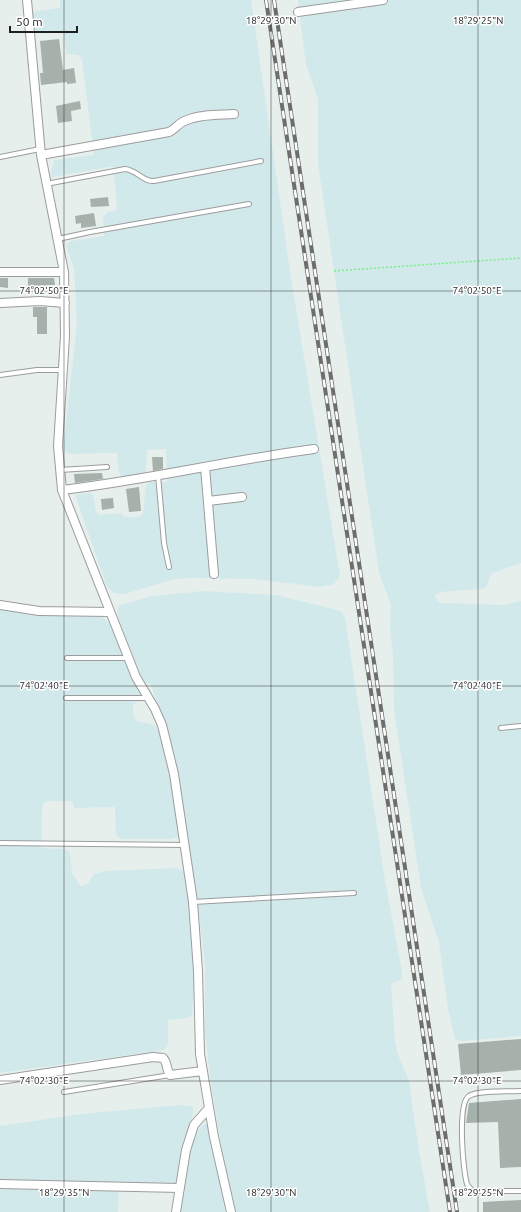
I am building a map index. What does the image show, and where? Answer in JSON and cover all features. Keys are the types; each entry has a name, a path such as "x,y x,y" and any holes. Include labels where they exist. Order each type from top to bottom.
{"street":[{"path":"27,0 40,152 64,272 65,303 63,370 58,446 62,490 129,658 147,698 155,709 162,725 174,774 186,845 193,902 198,970 200,1054 214,1137 231,1212"},
{"path":"298,12 383,0"},
{"path":"40,152 169,132 175,130 185,120 234,114"},
{"path":"0,272 64,272"},
{"path":"0,303 40,301 65,303"},
{"path":"62,490 109,484 205,466 314,449"},
{"path":"205,466 214,574"},
{"path":"208,501 242,497"},
{"path":"0,604 39,611 110,612"},
{"path":"0,1080 153,1057 163,1058 166,1062 170,1075 203,1071"},
{"path":"176,1212 186,1150 194,1125 209,1108"},
{"path":"0,1184 180,1188"}],"lane":[{"path":"0,156 40,152"},
{"path":"46,184 125,169 136,172 146,180 154,181 261,161"},
{"path":"58,240 90,232 248,204"},
{"path":"0,375 37,370 63,370"},
{"path":"59,470 107,466"},
{"path":"158,475 164,543 169,567"},
{"path":"67,658 129,658"},
{"path":"66,698 147,698"},
{"path":"501,728 521,726"},
{"path":"0,844 186,845"},
{"path":"193,902 354,893"},
{"path":"64,1092 170,1075"},
{"path":"521,1092 480,1093 468,1097 463,1103 462,1112 464,1168 468,1186 473,1191 484,1193 521,1191"}],"path":[{"path":"334,271 521,258"}],"shaded area":[{"path":"60,0 251,0 291,278 340,576 334,584 320,587 254,579 193,578 174,579 125,594 114,593 107,587 75,495 91,493 94,499 96,512 100,515 121,513 125,517 138,517 143,514 146,485 151,482 167,482 166,449 147,450 146,473 123,478 119,473 117,453 69,454 64,450 77,323 74,269 66,245 71,241 104,236 103,217 108,212 116,211 117,205 113,166 53,177 50,176 54,160 94,155 82,60 78,55 66,54 64,32 34,32 32,12 60,8"},
{"path":"298,0 521,0 521,563 492,573 486,587 482,589 440,592 435,596 437,601 441,603 505,605 521,601 521,1036 462,1041 455,1039 448,1009 439,943 421,888 394,710 393,657 390,628 391,605 379,573 318,164 318,99 306,65"},
{"path":"203,591 276,595 337,610 342,612 345,618 385,880 402,971 402,980 391,983 395,1042 397,1052 409,1081 419,1151 430,1212 235,1212 223,1156 210,1077 205,1030 205,963 197,898 171,745 152,688 150,684 144,683 119,621 117,610 120,605 152,596"},
{"path":"0,608 33,614 92,615 105,619 113,628 131,676 142,697 142,700 133,704 133,715 137,721 155,725 162,739 180,833 178,837 171,839 121,839 116,835 115,807 74,808 73,803 70,801 48,801 43,804 42,809 41,848 65,849 70,852 72,873 80,886 88,884 94,874 105,871 177,868 185,872 196,950 192,1015 187,1018 168,1020 168,1044 164,1050 0,1073"},
{"path":"178,1105 191,1106 193,1108 193,1115 184,1140 175,1187 119,1189 118,1212 0,1212 0,1126 80,1114"},
{"path":"209,1123 225,1212 179,1212 190,1148 197,1132 203,1125"}],"building":[{"path":"59,39 63,70 74,68 76,83 67,84 67,82 41,85 40,73 43,73 40,41"},
{"path":"80,101 81,109 71,111 72,121 58,123 56,106"},
{"path":"108,197 109,206 91,207 90,199"},
{"path":"94,213 96,226 81,228 81,223 76,224 75,216"},
{"path":"0,278 8,278 8,288 0,287"},
{"path":"28,278 54,278 55,285 28,286"},
{"path":"33,307 47,307 47,334 37,334 37,317 33,317"},
{"path":"152,457 163,457 163,469 153,471"},
{"path":"102,473 103,479 75,483 74,474"},
{"path":"139,487 141,511 129,512 126,489"},
{"path":"113,498 114,508 102,510 101,499"},
{"path":"521,1039 521,1070 461,1075 458,1044"},
{"path":"521,1099 521,1167 500,1168 498,1122 466,1123 469,1103"},
{"path":"521,1200 521,1212 483,1212 483,1202"}],"railway":[{"path":"266,0 450,1212"},
{"path":"274,0 457,1212"}]}
